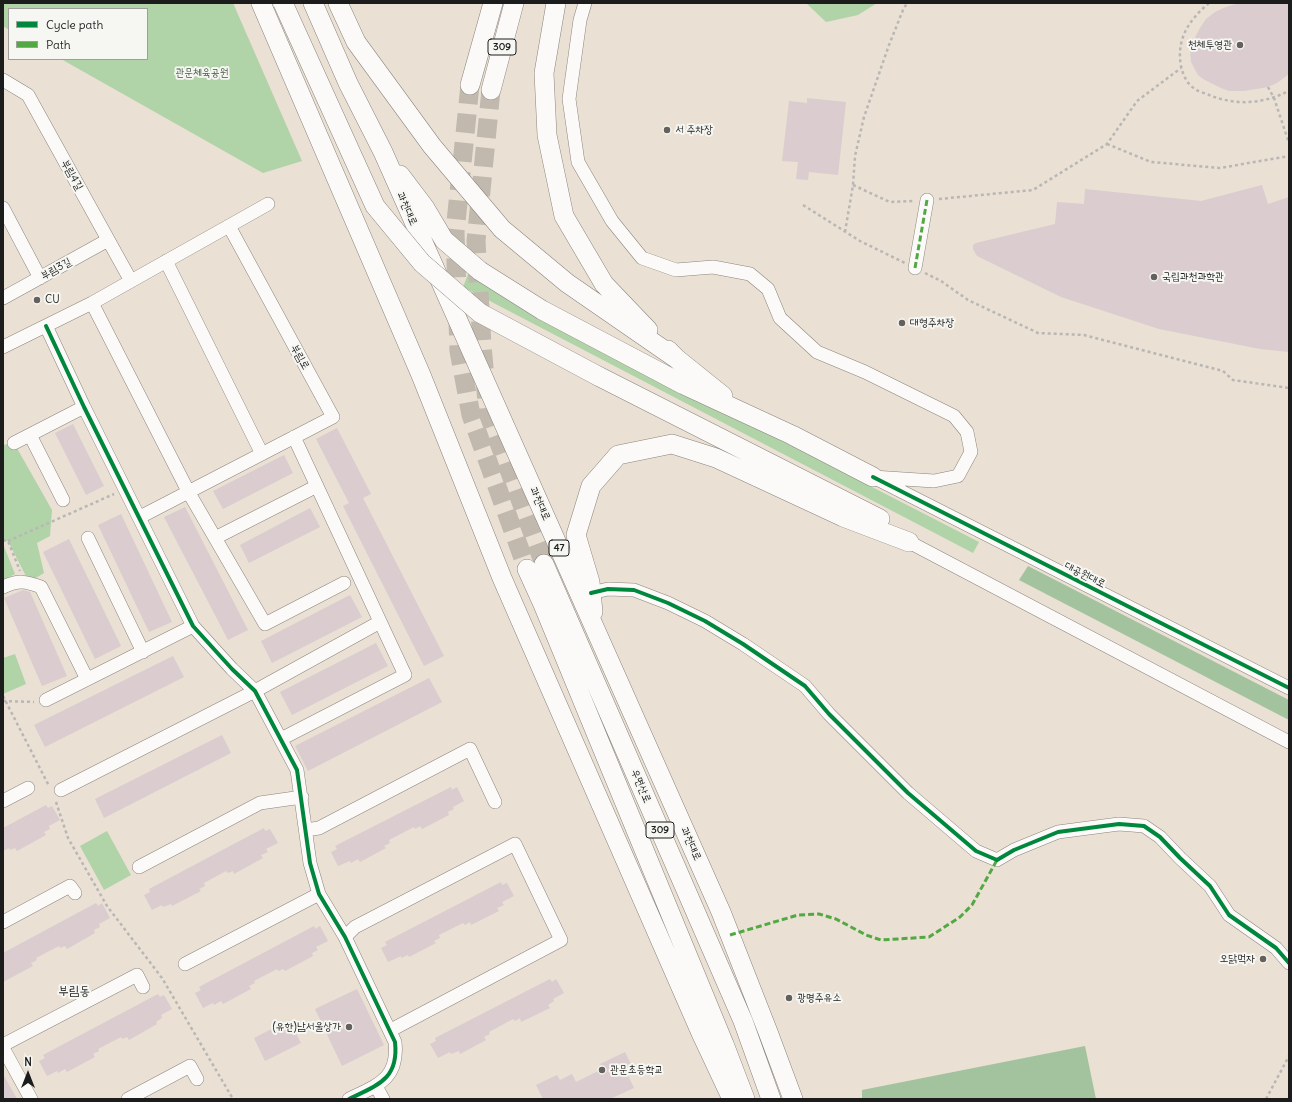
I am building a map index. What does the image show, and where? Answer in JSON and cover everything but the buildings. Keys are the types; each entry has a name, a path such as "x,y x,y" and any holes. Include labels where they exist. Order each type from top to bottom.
{"highway":[{"path":"261,3 421,375 502,578 701,1033 732,1099"},
{"path":"283,3 375,206 422,263 480,313 598,376 890,524 909,542"},
{"name":"과천대로","path":"313,3 348,83 383,152 403,200 721,912 768,1032 792,1099"},
{"path":"331,3 348,83"},
{"path":"338,3 356,42 427,140 502,228 567,283 677,359 746,414"},
{"name":"309","path":"470,85 493,3"},
{"name":"309","path":"491,90 514,3"},
{"path":"556,3 544,73 547,135 564,216 604,284 677,359"},
{"path":"383,152 425,208 444,240 480,271 548,313 684,385 792,435 873,477"},
{"path":"595,629 590,582 576,535 591,486 618,455 672,444 716,458 843,517 909,542"},
{"name":"우면산로","path":"745,1099 721,1037 542,602 535,567 743,1021 771,1099"}],"street":[{"path":"585,3 580,20 569,99 578,162 612,221 642,258 676,270 713,268 750,274 768,289 780,318 817,352 865,372 954,416 967,432 971,452 958,476 934,481 873,477"},
{"name":"부림4길","path":"3,80 28,95 130,281"},
{"path":"915,268 927,200"},
{"path":"3,347 92,302 268,204"},
{"path":"3,208 40,278"},
{"name":"부림로","path":"140,518 333,417 229,226"},
{"name":"부림3길","path":"3,298 108,240"},
{"path":"166,261 262,454"},
{"path":"92,302 188,493 265,624 344,583"},
{"path":"46,326 84,407 194,626 232,669 255,691 297,770 302,797 310,863 319,894 345,937 391,1030 395,1042 397,1056 388,1076 376,1086 349,1099"},
{"path":"14,443 84,407"},
{"path":"30,435 63,500"},
{"path":"281,739 405,675 294,437"},
{"name":"대공원대로","path":"873,477 1289,688"},
{"path":"215,538 317,486"},
{"path":"88,538 143,652"},
{"path":"909,542 1289,742"},
{"path":"3,587 17,581 30,582 41,587 88,679"},
{"path":"592,593 608,589 634,590 668,603 704,620 743,644 805,686 829,714 908,794 976,851 997,860 1014,850 1058,832 1119,824 1144,826 1160,837 1210,886 1229,915 1276,948 1289,963"},
{"path":"55,792 255,691 380,622"},
{"path":"46,700 194,626"},
{"path":"306,830 319,828 470,749 495,802"},
{"path":"3,801 28,788"},
{"path":"139,867 260,803 302,797"},
{"path":"345,937 355,927 515,844 561,940 391,1030"},
{"path":"3,922 70,886 75,893"},
{"path":"185,964 319,894"},
{"path":"3,1044 137,975 143,987"},
{"path":"3,1048 31,1099"},
{"path":"128,1099 190,1066 197,1079"},
{"path":"376,1086 383,1099"}],"path":[{"path":"845,232 856,156 864,117 889,45 907,3"},
{"path":"1209,3 1194,16 1182,39 1179,56 1183,76 1194,89 1219,99 1245,103 1263,101 1289,91"},
{"path":"852,185 890,202 1033,190 1107,144 1137,101 1181,68"},
{"path":"1268,87 1274,98 1289,142"},
{"path":"1107,144 1151,162 1220,168 1289,156"},
{"path":"803,205 860,241 941,281 968,300 1038,333 1084,335 1223,371 1233,380 1289,388"},
{"path":"3,540 8,541 125,490"},
{"path":"8,541 24,582"},
{"path":"3,696 55,792 68,838 107,906 162,978 233,1099"},
{"path":"4,700 32,703 46,700"},
{"path":"1266,1099 1289,1056"}],"green space":[{"name":"관문체육공원","path":"3,3 233,3 302,161 263,173 63,60 148,60 148,8 8,8 8,29 3,26"},
{"path":"806,3 877,3 858,15 826,22"},
{"path":"469,272 730,414 979,542 973,553 463,287"},
{"path":"14,443 52,510 50,536 37,543 44,573 29,582 8,541 3,542 3,445"},
{"path":"3,544 15,574 3,580"},
{"path":"1028,566 1289,700 1289,720 1019,580"},
{"path":"15,654 26,684 3,694 3,658"},
{"path":"107,831 131,875 104,890 80,846"},
{"path":"1085,1046 1096,1099 862,1099 862,1090"}],"tunnel":[{"path":"470,85 455,232 459,351 471,415 527,569"},
{"path":"491,90 476,241 482,345 488,413 544,564"}],"marked path":[{"path":"915,268 927,200"},
{"path":"730,935 798,915 819,914 836,919 866,935 881,940 929,937 960,917 972,905 997,860"}],"cycle path":[{"path":"46,326 84,407 193,626 232,669 255,691 297,770 310,863 319,894 345,937 395,1042 394,1065 390,1073 377,1085 349,1099"},
{"path":"873,477 1289,688"},
{"path":"591,593 608,589 634,590 668,603 705,621 743,644 805,686 829,714 908,793 976,851 997,860 1014,850 1058,832 1119,824 1144,826 1160,837 1210,886 1229,915 1276,948 1289,963"}],"place":[{"name":"천체투영관","path":"1240,45"},
{"name":"서 주차장","path":"667,130"},
{"name":"국립과천과학관","path":"1154,277"},
{"name":"CU","path":"37,300"},
{"name":"대형주차장","path":"902,323"},
{"name":"오닭먹자","path":"1263,959"},
{"name":"광명주유소","path":"789,998"},
{"name":"(유한)남서울상가","path":"349,1027"},
{"name":"관문초등학교","path":"602,1070"}],"district":[{"name":"부림동","path":"74,991"}]}
